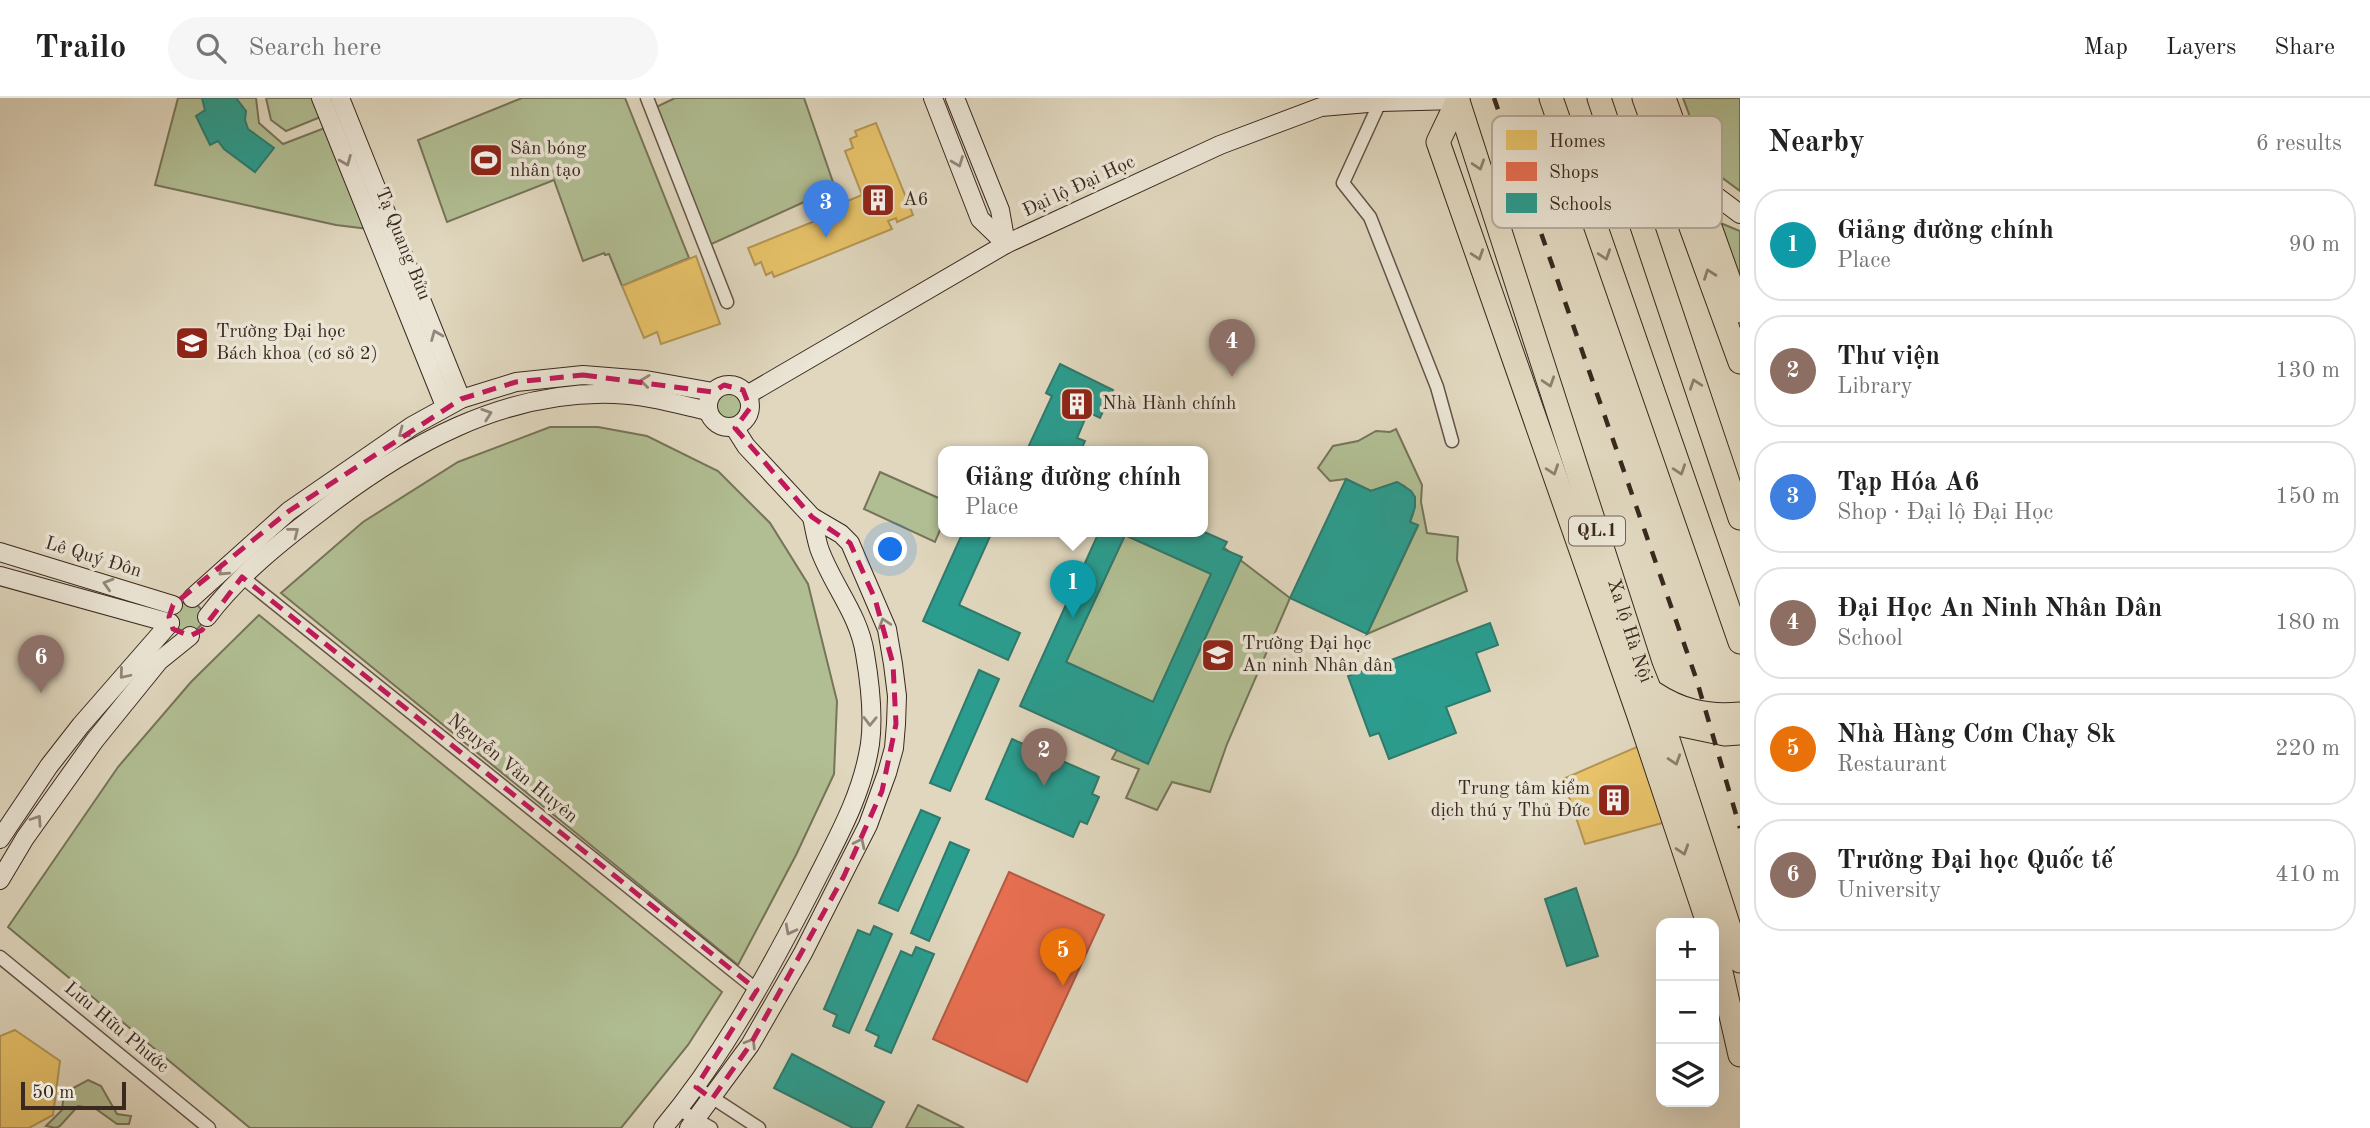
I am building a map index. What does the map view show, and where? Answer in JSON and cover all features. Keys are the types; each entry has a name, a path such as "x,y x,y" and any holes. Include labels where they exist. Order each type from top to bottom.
{"highway":[{"path":"1551,98 1557,116"},
{"path":"1599,98 1605,116"},
{"path":"1644,98 1651,116"},
{"path":"1664,98 1670,116"},
{"name":"Xa lộ Hà Nội","path":"1457,99 1492,208"},
{"name":"Xa lộ Hà Nội","path":"1457,99 1438,142 1639,716 1706,918"},
{"name":"Xa lộ Hà Nội","path":"1499,228 1636,654 1662,721 1740,961"},
{"path":"1596,228 1740,642"},
{"path":"1643,228 1740,518"},
{"path":"1692,228 1740,362"},
{"path":"1709,228 1740,311"},
{"path":"1652,692 1676,707 1719,716 1740,715"},
{"path":"1639,716 1732,733"},
{"path":"1719,963 1740,1055"}],"street":[{"name":"Tạ Quang Bửu","path":"321,98 453,402"},
{"name":"Tạ Quang Bửu","path":"340,98 453,402"},
{"path":"647,98 727,302"},
{"path":"933,98 980,219 1006,244"},
{"path":"955,98 1000,209 1006,244"},
{"name":"Đại lộ Đại Học","path":"747,395 1006,244 1320,102 1457,99"},
{"path":"1380,102 1343,183 1370,217 1437,387 1452,441"},
{"path":"1722,202 1740,214"},
{"path":"192,598 289,511 453,402 516,382 583,375 646,380 713,392"},
{"path":"730,385 743,390 747,395 750,404 748,414 734,427 721,426 708,411 713,392 718,388 730,385"},
{"path":"0,880 32,827 95,740 159,661 190,636 202,630 207,617 221,598 242,577 285,539 349,490 430,438 468,421 538,400 614,394 650,397 708,411"},
{"path":"678,1110 699,1125 712,1099 750,1045 844,876 882,792 894,748 897,696 887,629 850,543 841,534 812,517 746,446 734,427"},
{"path":"663,1128 696,1087 757,990 851,813 870,742 870,689 860,627 819,548 812,517"},
{"name":"Lê Quý Đôn","path":"0,552 173,605"},
{"path":"0,576 170,623 178,633 190,636"},
{"name":"Nguyễn Văn Huyên","path":"242,577 757,990"},
{"path":"0,839 49,766 81,725 170,623 170,610 173,605 182,598 192,598 204,606 207,617"},
{"name":"Lưu Hữu Phước","path":"0,957 209,1128"},
{"path":"696,1087 758,1128"}],"highlighted area":[{"path":"583,375 713,392 724,385 743,390 750,408 735,428 812,517 850,543 875,599 893,664 896,724 882,791 844,876 750,1045 712,1099 696,1087 757,990 242,577 202,630 190,636 173,629 169,617 173,605 289,511 461,399 516,382"}],"green space":[{"path":"178,98 256,98 259,123 283,144 335,124 377,230 336,225 155,185"},
{"path":"266,98 321,98 328,114 286,131 271,120"},
{"path":"522,98 625,98 689,258 622,286 609,254 604,253 583,261 554,180 447,222 418,140"},
{"path":"675,98 804,98 835,188 705,247 650,110"},
{"path":"1683,98 1740,98 1740,191 1722,178 1722,116 1690,116"},
{"path":"1722,224 1740,231 1740,295 1720,228"},
{"path":"729,390 740,395 745,406 740,417 729,422 718,417 713,406 718,395"},
{"path":"550,427 598,427 647,436 718,471 770,523 808,584 837,701 834,774 796,855 738,965 281,593 363,522 458,462"},
{"path":"1396,429 1422,485 1421,502 1427,533 1458,537 1457,560 1467,591 1367,634 1418,526 1410,522 1414,499 1408,490 1397,482 1371,491 1346,479 1330,481 1318,468 1333,446 1358,441 1376,431 1390,432"},
{"path":"880,472 938,498 938,535 935,542 864,509"},
{"path":"1124,537 1207,572 1218,543 1290,598 1227,744 1210,792 1172,782 1157,810 1126,798 1139,769 1112,759 1127,732 1147,745 1191,620 1153,702 1066,662"},
{"path":"188,602 199,606 203,617 199,628 188,632 177,628 173,617 177,606"},
{"path":"259,615 722,992 688,1045 621,1128 250,1128 8,927 118,767 191,682"},
{"path":"88,1080 101,1086 117,1114 131,1116 129,1124 117,1124 96,1109 78,1106 60,1126 46,1126 62,1110 64,1093"},
{"path":"918,1105 964,1128 906,1128"}],"building: Homes":[{"name":"A6","path":"876,123 913,215 897,222 896,218 888,221 892,229 774,277 772,272 766,275 761,262 755,265 748,248 840,211 838,205 862,195 845,151 853,148 850,139 857,136 855,131"},
{"path":"696,256 720,324 661,344 657,332 644,338 622,286"},
{"name":"Trung tâm kiểm dịch thú y Thủ Đức","path":"1639,746 1666,822 1585,844 1563,779"},
{"path":"15,1030 60,1061 53,1115 29,1128 0,1128 0,1036"}],"building: Shops":[{"path":"1009,872 1104,915 1027,1082 933,1039"}],"building: Schools":[{"path":"202,98 236,98 246,111 248,129 274,148 255,172 224,149 218,141 210,145 196,116 205,110"},
{"name":"Nhà Hành chính","path":"1060,364 1113,390 1100,418 1088,412 1077,438 1085,441 1083,446 1029,446 1052,396 1046,393"},
{"path":"1346,479 1371,491 1397,482 1415,497 1410,522 1418,525 1367,634 1290,598"},
{"path":"1208,534 1227,542 1223,549 1242,557 1148,764 1020,706 1097,537 1124,537 1066,662 1153,702 1211,574 1129,537 1208,537"},
{"path":"961,537 990,537 959,605 1020,633 1008,660 923,621"},
{"path":"1490,623 1498,645 1476,653 1490,691 1446,707 1456,733 1389,759 1379,733 1370,736 1348,676"},
{"path":"979,670 999,679 950,791 930,783"},
{"path":"1012,739 1099,777 1092,794 1099,797 1087,824 1080,821 1073,837 986,799"},
{"path":"921,810 940,818 898,911 879,903"},
{"path":"950,842 969,850 929,941 911,933"},
{"path":"1576,888 1598,956 1567,966 1545,899"},
{"path":"874,926 892,934 849,1033 833,1026 837,1015 824,1009 858,930 870,935"},
{"path":"916,947 934,954 891,1053 875,1046 879,1036 866,1030 901,951 912,956"},
{"path":"792,1054 884,1102 871,1128 853,1128 774,1088"}],"railway":[{"path":"1494,98 1500,116"},
{"path":"1539,228 1696,678 1740,828"}],"place":[{"name":"Sân bóng nhân tạo","path":"486,160"},
{"name":"A6","path":"878,200"},
{"name":"Tạp Hóa A6","path":"826,238"},
{"name":"Trường Đại học Bách khoa (cơ sở 2)","path":"192,343"},
{"name":"Đại Học An Ninh Nhân Dân","path":"1232,377"},
{"name":"Nhà Hành chính","path":"1077,404"},
{"name":"Giảng đường chính","path":"1073,618"},
{"name":"Trường Đại học An ninh Nhân dân","path":"1218,655"},
{"name":"Trường Đại học Quốc tế","path":"41,693"},
{"name":"Thư viện","path":"1044,786"},
{"name":"Trung tâm kiểm dịch thú y Thủ Đức","path":"1614,800"},
{"name":"Nhà Hàng Cơm Chay 8k","path":"1063,986"}]}
